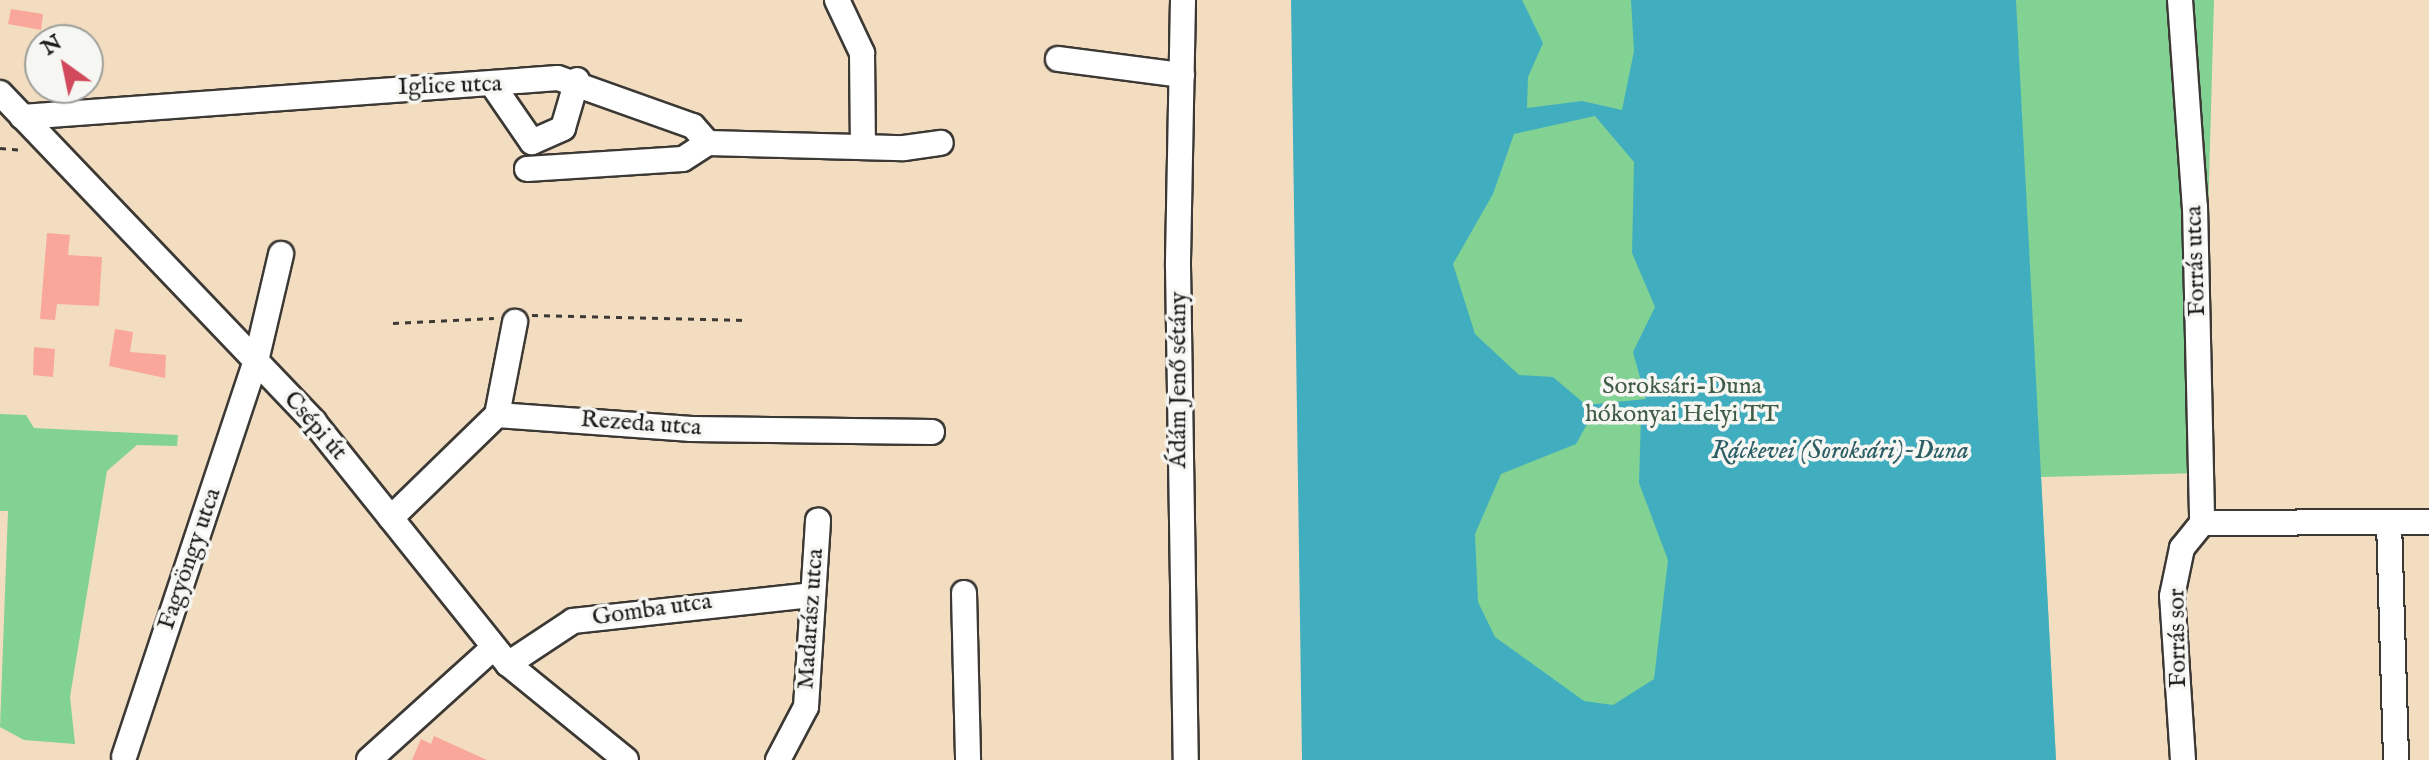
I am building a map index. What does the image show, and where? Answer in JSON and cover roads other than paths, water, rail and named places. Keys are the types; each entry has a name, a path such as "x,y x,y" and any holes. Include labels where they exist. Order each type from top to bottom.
{"street":[{"path":"837,0 862,53 863,142"},
{"name":"Ádám Jenő sétány","path":"1183,0 1186,760"},
{"name":"Forrás utca","path":"2180,0 2195,207 2202,523"},
{"path":"1058,59 1182,75"},
{"path":"494,87 532,142 563,128 577,80"},
{"name":"Iglice utca","path":"22,117 269,95 494,87 577,80 693,126 708,143"},
{"name":"Csépi út","path":"0,93 256,361 391,518 500,656 626,760"},
{"path":"527,169 683,159 708,143 863,142 904,148 941,143"},
{"name":"Fagyöngy utca","path":"124,757 256,361 281,254"},
{"path":"391,518 497,415 515,322"},
{"name":"Rezeda utca","path":"497,415 691,429 932,432"},
{"name":"Madarász utca","path":"778,760 806,707 818,520"},
{"path":"2389,522 2396,760"},
{"path":"2202,523 2429,522"},
{"name":"Forrás sor","path":"2183,760 2172,596 2182,548 2202,523"},
{"path":"964,593 968,760"},
{"name":"Gomba utca","path":"369,760 500,656 573,621 811,595"}],"water":[{"name":"Ráckevei (Soroksári)-Duna","path":"1291,0 1522,0 1543,43 1528,77 1527,108 1582,101 1622,110 1634,51 1631,0 2016,0 2056,760 1302,760","holes":["1595,116 1634,162 1632,253 1655,307 1633,352 1646,399 1586,405 1553,377 1519,375 1475,334 1453,264 1493,194 1514,134","1641,416 1639,483 1668,560 1654,679 1613,705 1584,701 1495,637 1478,602 1475,534 1501,474 1576,444 1590,419"]}],"park label":[{"name":"Soroksári-Duna hókonyai Helyi TT","path":"1682,401"}]}
